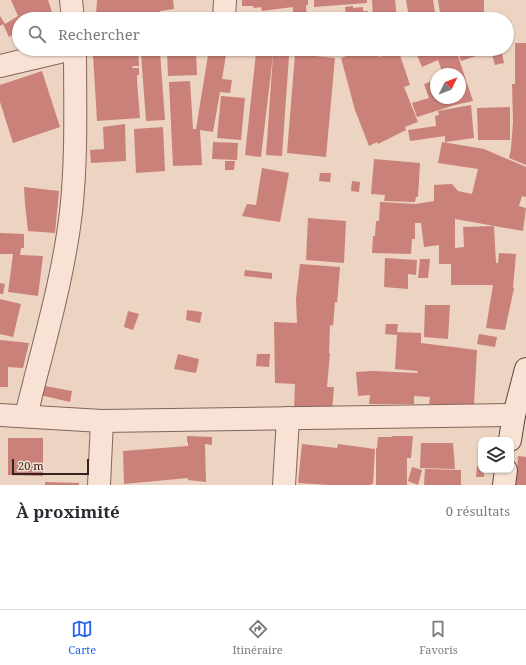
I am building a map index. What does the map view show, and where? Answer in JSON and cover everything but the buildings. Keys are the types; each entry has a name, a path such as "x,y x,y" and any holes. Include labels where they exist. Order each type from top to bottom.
{"street":[{"path":"72,0 73,12"},
{"path":"224,12 225,0"},
{"path":"0,66 42,56"},
{"path":"26,416 60,278 71,212 76,141 75,56"},
{"path":"510,437 514,415 526,369"},
{"path":"0,415 102,421 514,415"},
{"path":"284,485 288,418"},
{"path":"99,485 102,421"},
{"path":"504,485 506,473"}]}
